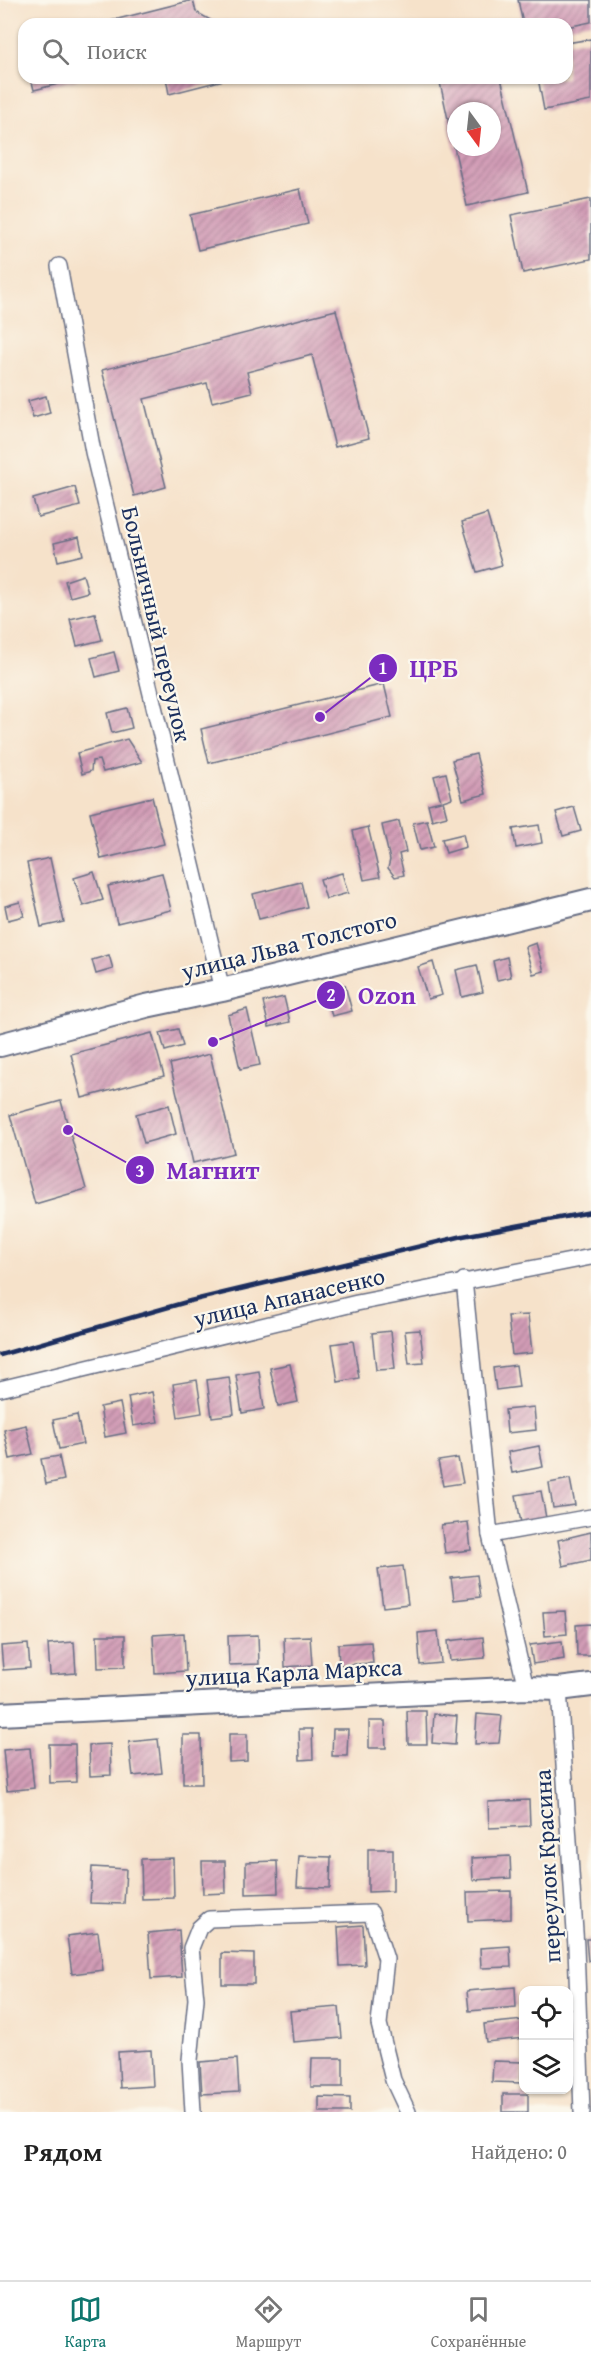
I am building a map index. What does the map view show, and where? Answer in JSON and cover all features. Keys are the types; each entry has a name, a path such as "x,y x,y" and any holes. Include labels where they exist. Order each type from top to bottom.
{"main road":[{"name":"улица Льва Толстого","path":"0,1045 146,1006 222,990 591,900"},
{"name":"улица Карла Маркса","path":"0,1714 526,1688 559,1689 591,1685"}],"street":[{"name":"Больничный переулок","path":"59,266 93,452 222,990"},
{"name":"улица Апанасенко","path":"0,1389 345,1306 464,1280 591,1257"},
{"path":"464,1280 490,1535 526,1688"},
{"path":"490,1535 591,1517"},
{"name":"переулок Красина","path":"559,1689 576,1947 582,2112"},
{"path":"193,2112 190,2060 196,1999 191,1948 199,1928 209,1919 371,1913 386,1959 378,2024 393,2080 408,2112"}],"building":[{"path":"193,0 196,12 207,18 122,18"},
{"path":"518,0 591,0 591,22 573,26 573,18 522,18"},
{"path":"591,39 591,101 544,110 539,84 573,84 573,42"},
{"path":"32,84 58,84 34,90"},
{"path":"167,84 208,84 169,94"},
{"path":"440,84 502,84 528,192 467,206 456,156 501,156 501,102 447,102 447,115"},
{"path":"300,189 308,224 198,250 190,215"},
{"path":"591,199 591,259 523,273 511,215"},
{"path":"336,310 369,438 335,447 312,355 247,372 252,392 212,402 207,383 144,399 166,487 134,496 102,370"},
{"path":"46,396 50,413 33,418 28,401"},
{"path":"75,487 80,506 38,517 33,499"},
{"path":"487,514 502,565 477,572 462,522"},
{"path":"79,537 83,555 58,561 54,543"},
{"path":"83,575 88,592 70,597 65,581"},
{"path":"95,613 102,640 77,646 70,619"},
{"path":"114,652 119,671 96,677 91,658"},
{"path":"384,684 392,717 209,763 201,729"},
{"path":"127,708 132,728 112,733 107,713"},
{"path":"127,739 142,762 103,772 99,760 92,761 91,771 82,774 77,753"},
{"path":"476,754 486,794 463,800 452,760"},
{"path":"446,773 452,798 443,801 447,816 432,820 428,804 441,801 434,776"},
{"path":"152,797 164,844 101,859 90,812"},
{"path":"574,807 581,831 563,836 556,812"},
{"path":"427,820 434,847 420,850 413,823"},
{"path":"399,821 406,852 399,854 404,875 395,877 388,868 390,860 382,825"},
{"path":"539,825 542,843 516,848 513,829"},
{"path":"368,827 380,877 364,880 353,831"},
{"path":"463,834 466,847 446,853 442,839"},
{"path":"50,858 64,922 41,927 27,863"},
{"path":"94,872 103,900 83,906 74,878"},
{"path":"162,873 171,910 117,923 108,886"},
{"path":"342,873 348,893 326,899 320,879"},
{"path":"301,882 307,907 259,919 253,894"},
{"path":"20,902 24,916 8,920 5,906"},
{"path":"536,943 544,971 533,974 525,947"},
{"path":"109,955 113,969 96,974 92,960"},
{"path":"507,957 511,977 497,980 493,961"},
{"path":"433,962 442,995 428,999 418,967"},
{"path":"477,965 483,992 462,997 456,970"},
{"path":"345,985 352,1011 332,1016 325,990"},
{"path":"284,997 290,1022 269,1027 263,1002"},
{"path":"247,1009 260,1065 240,1069 228,1015"},
{"path":"178,1029 183,1046 165,1051 160,1033"},
{"path":"152,1033 164,1076 82,1098 71,1054"},
{"path":"210,1054 234,1153 193,1163 170,1064"},
{"path":"61,1101 86,1189 35,1204 10,1115"},
{"path":"169,1105 176,1134 144,1143 136,1114"},
{"path":"528,1315 532,1353 512,1355 508,1316"},
{"path":"420,1330 424,1363 409,1364 405,1331"},
{"path":"391,1331 395,1369 376,1370 372,1333"},
{"path":"353,1341 359,1378 338,1382 332,1344"},
{"path":"290,1364 298,1402 278,1406 270,1368"},
{"path":"516,1365 519,1387 496,1390 493,1368"},
{"path":"259,1371 264,1409 242,1413 236,1375"},
{"path":"229,1377 234,1414 212,1417 207,1380"},
{"path":"197,1380 202,1413 178,1417 173,1384"},
{"path":"152,1392 158,1422 133,1426 128,1397"},
{"path":"120,1403 126,1433 105,1437 100,1407"},
{"path":"534,1407 536,1430 507,1433 505,1410"},
{"path":"77,1415 83,1444 59,1449 53,1420"},
{"path":"26,1425 33,1454 10,1459 4,1430"},
{"path":"539,1446 543,1467 512,1473 508,1452"},
{"path":"59,1456 64,1480 46,1484 41,1459"},
{"path":"458,1458 463,1483 443,1486 438,1461"},
{"path":"570,1479 575,1505 553,1508 549,1483"},
{"path":"541,1491 546,1518 521,1523 516,1495"},
{"path":"468,1522 471,1550 445,1553 441,1525"},
{"path":"591,1532 591,1560 563,1566 558,1540"},
{"path":"403,1566 408,1604 383,1607 378,1569"},
{"path":"477,1575 480,1597 454,1600 451,1578"},
{"path":"565,1611 567,1634 545,1636 543,1612"},
{"path":"591,1624 591,1656 577,1656 576,1625"},
{"path":"438,1631 441,1663 420,1665 418,1633"},
{"path":"184,1633 186,1671 155,1673 153,1635"},
{"path":"97,1635 125,1635 125,1667 98,1668"},
{"path":"258,1635 259,1664 229,1665 228,1636"},
{"path":"310,1636 312,1665 285,1667 284,1637"},
{"path":"483,1637 485,1658 450,1661 448,1641"},
{"path":"562,1641 564,1659 533,1664 530,1645"},
{"path":"74,1642 76,1673 50,1675 48,1644"},
{"path":"371,1642 373,1663 339,1665 338,1644"},
{"path":"28,1644 30,1668 3,1670 1,1646"},
{"path":"407,1711 426,1711 427,1744 408,1744"},
{"path":"434,1714 457,1716 455,1745 432,1743"},
{"path":"477,1714 502,1716 499,1743 475,1744"},
{"path":"369,1721 385,1721 386,1748 369,1748"},
{"path":"299,1729 312,1729 313,1759 300,1760"},
{"path":"333,1729 348,1729 347,1756 332,1756"},
{"path":"229,1734 247,1734 247,1761 229,1762"},
{"path":"183,1735 201,1735 202,1784 183,1784"},
{"path":"158,1739 162,1773 133,1776 129,1742"},
{"path":"49,1744 75,1744 76,1782 50,1783"},
{"path":"110,1744 111,1775 90,1776 89,1745"},
{"path":"30,1748 34,1788 7,1791 3,1750"},
{"path":"529,1800 530,1826 489,1828 488,1802"},
{"path":"368,1849 393,1849 393,1891 368,1892"},
{"path":"299,1856 331,1857 330,1888 297,1887"},
{"path":"510,1856 511,1878 473,1880 472,1858"},
{"path":"173,1858 174,1898 142,1899 141,1859"},
{"path":"202,1861 225,1861 226,1893 203,1894"},
{"path":"277,1861 278,1893 246,1894 246,1862"},
{"path":"92,1867 126,1869 124,1904 90,1903"},
{"path":"511,1891 511,1919 468,1921 467,1892"},
{"path":"363,1925 365,1965 340,1966 338,1927"},
{"path":"179,1930 182,1977 151,1979 148,1933"},
{"path":"98,1932 103,1970 72,1974 67,1936"},
{"path":"586,1939 591,1939 591,1960 588,1961"},
{"path":"510,1946 511,1967 481,1968 480,1948"},
{"path":"222,1953 254,1954 254,1984 222,1984"},
{"path":"515,1987 516,2007 469,2011 467,1991"},
{"path":"339,2007 342,2038 293,2042 290,2011"},
{"path":"519,2020 519,2039 486,2042 484,2024"},
{"path":"151,2050 153,2086 120,2088 118,2052"},
{"path":"312,2058 343,2058 343,2087 311,2087"},
{"path":"237,2059 239,2092 202,2094 200,2062"},
{"path":"493,2061 519,2062 519,2083 492,2082"},
{"path":"503,2094 528,2094 528,2112 503,2112"},
{"path":"319,2097 350,2098 350,2112 319,2112"}],"railway":[{"path":"0,1355 190,1301 463,1236 591,1212"}],"place":[{"name":"ЦРБ","path":"320,717"},
{"name":"Ozon","path":"213,1042"},
{"name":"Магнит","path":"68,1130"}]}
